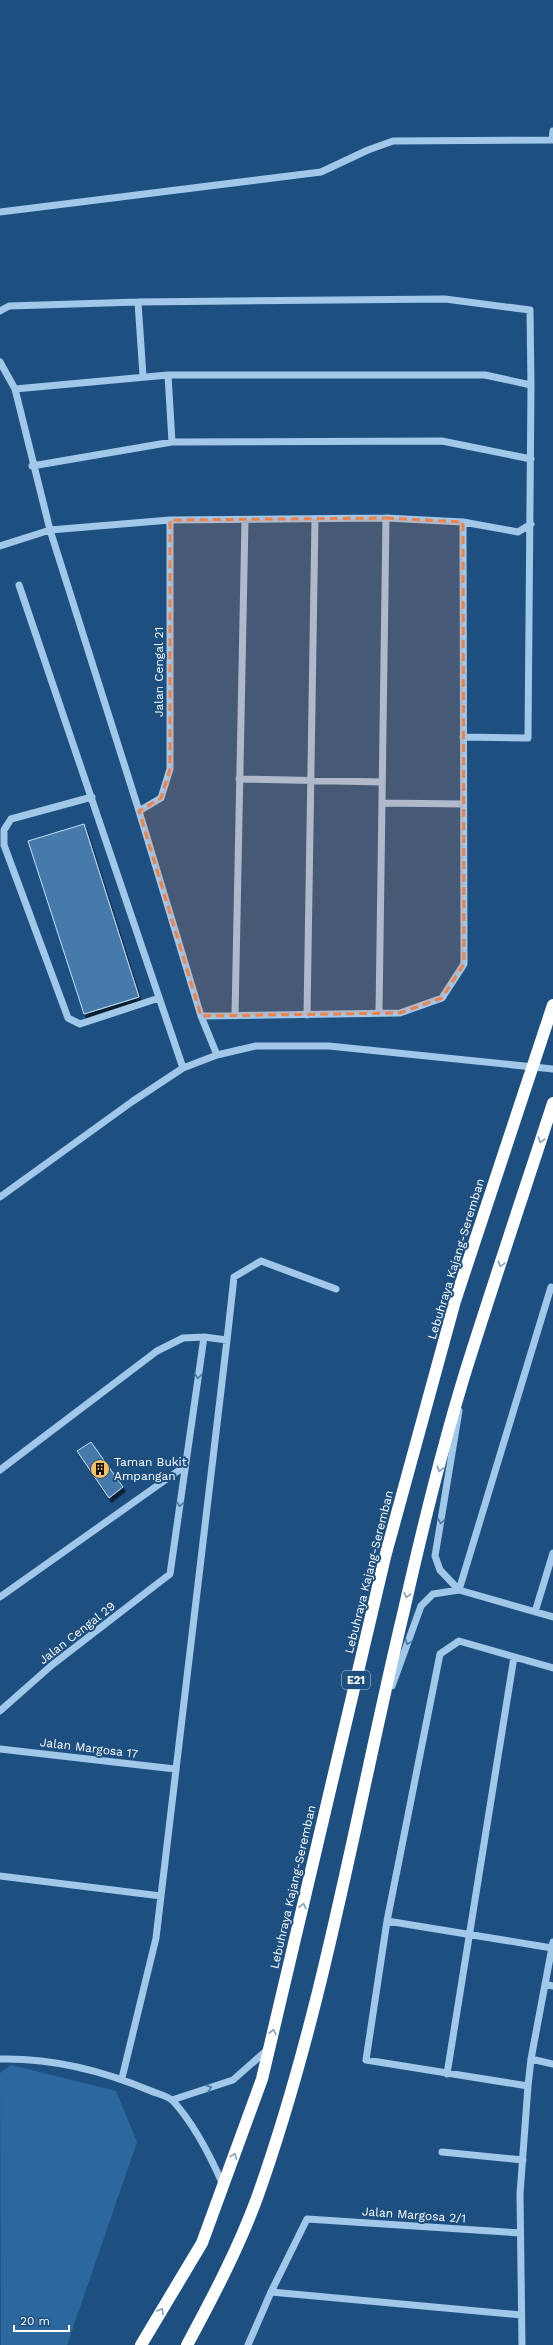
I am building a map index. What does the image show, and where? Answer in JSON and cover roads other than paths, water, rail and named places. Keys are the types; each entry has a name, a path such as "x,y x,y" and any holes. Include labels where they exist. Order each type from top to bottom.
{"highway":[{"name":"Lebuhraya Kajang-Seremban","path":"141,2345 202,2243 262,2079 386,1557 422,1422 455,1301 553,1005"},
{"name":"E21","path":"187,2345 218,2287 256,2200 289,2101 327,1960 406,1600 465,1372 553,1103"}],"street":[{"path":"0,212 321,172 392,141 552,140 553,131"},
{"path":"0,311 9,306 138,302 445,299 530,310 531,524 528,738 463,737"},
{"path":"138,302 143,376"},
{"path":"0,362 15,389 32,466 50,530 139,811 201,1016 217,1055"},
{"path":"15,389 168,374 485,375 531,385"},
{"path":"168,374 172,442"},
{"path":"32,466 172,442 442,441 531,459"},
{"path":"0,546 50,530 170,520 386,518 463,522 518,532 531,524"},
{"path":"379,1013 386,518"},
{"path":"307,1014 315,519"},
{"name":"Jalan Cengal 21","path":"139,811 161,798 170,769 170,520"},
{"path":"235,1016 245,520"},
{"path":"201,1016 400,1013 442,998 464,964 463,522"},
{"path":"20,585 183,1068"},
{"path":"239,779 382,782"},
{"path":"92,797 11,819 4,830 4,845 68,1018 80,1024 159,998"},
{"path":"382,803 463,804"},
{"path":"0,1197 133,1101 183,1068 217,1055 256,1046 329,1046 553,1069"},
{"path":"122,2078 156,1938 234,1277 261,1261 336,1289"},
{"path":"459,1590 551,1287"},
{"path":"0,1470 157,1351 183,1338 204,1337 227,1340"},
{"path":"0,1597 185,1466 204,1337"},
{"path":"459,1590 440,1570 435,1556 465,1372"},
{"name":"Jalan Cengal 29","path":"0,1711 52,1666 170,1574 185,1466"},
{"path":"535,1612 553,1553"},
{"path":"378,1723 421,1606 434,1594 459,1590 553,1617"},
{"path":"528,2086 366,2060 388,1921 440,1654 459,1641 553,1668"},
{"path":"447,2074 514,1657"},
{"name":"Jalan Margosa 17","path":"0,1749 175,1769"},
{"path":"0,1876 161,1896"},
{"path":"388,1921 552,1945 531,2059 528,2086 520,2194 522,2345"},
{"path":"545,1984 553,1986"},
{"path":"172,2100 233,2080 269,2049"},
{"path":"0,2059 18,2059 78,2068 122,2078 172,2100 208,2149 223,2185"},
{"path":"531,2059 553,2064"},
{"path":"442,2152 523,2160"},
{"name":"Jalan Margosa 2/1","path":"271,2292 307,2219 520,2233"},
{"path":"248,2345 271,2292 522,2315"}],"place":[{"name":"Taman Bukit Ampangan","path":"100,1469"}]}
